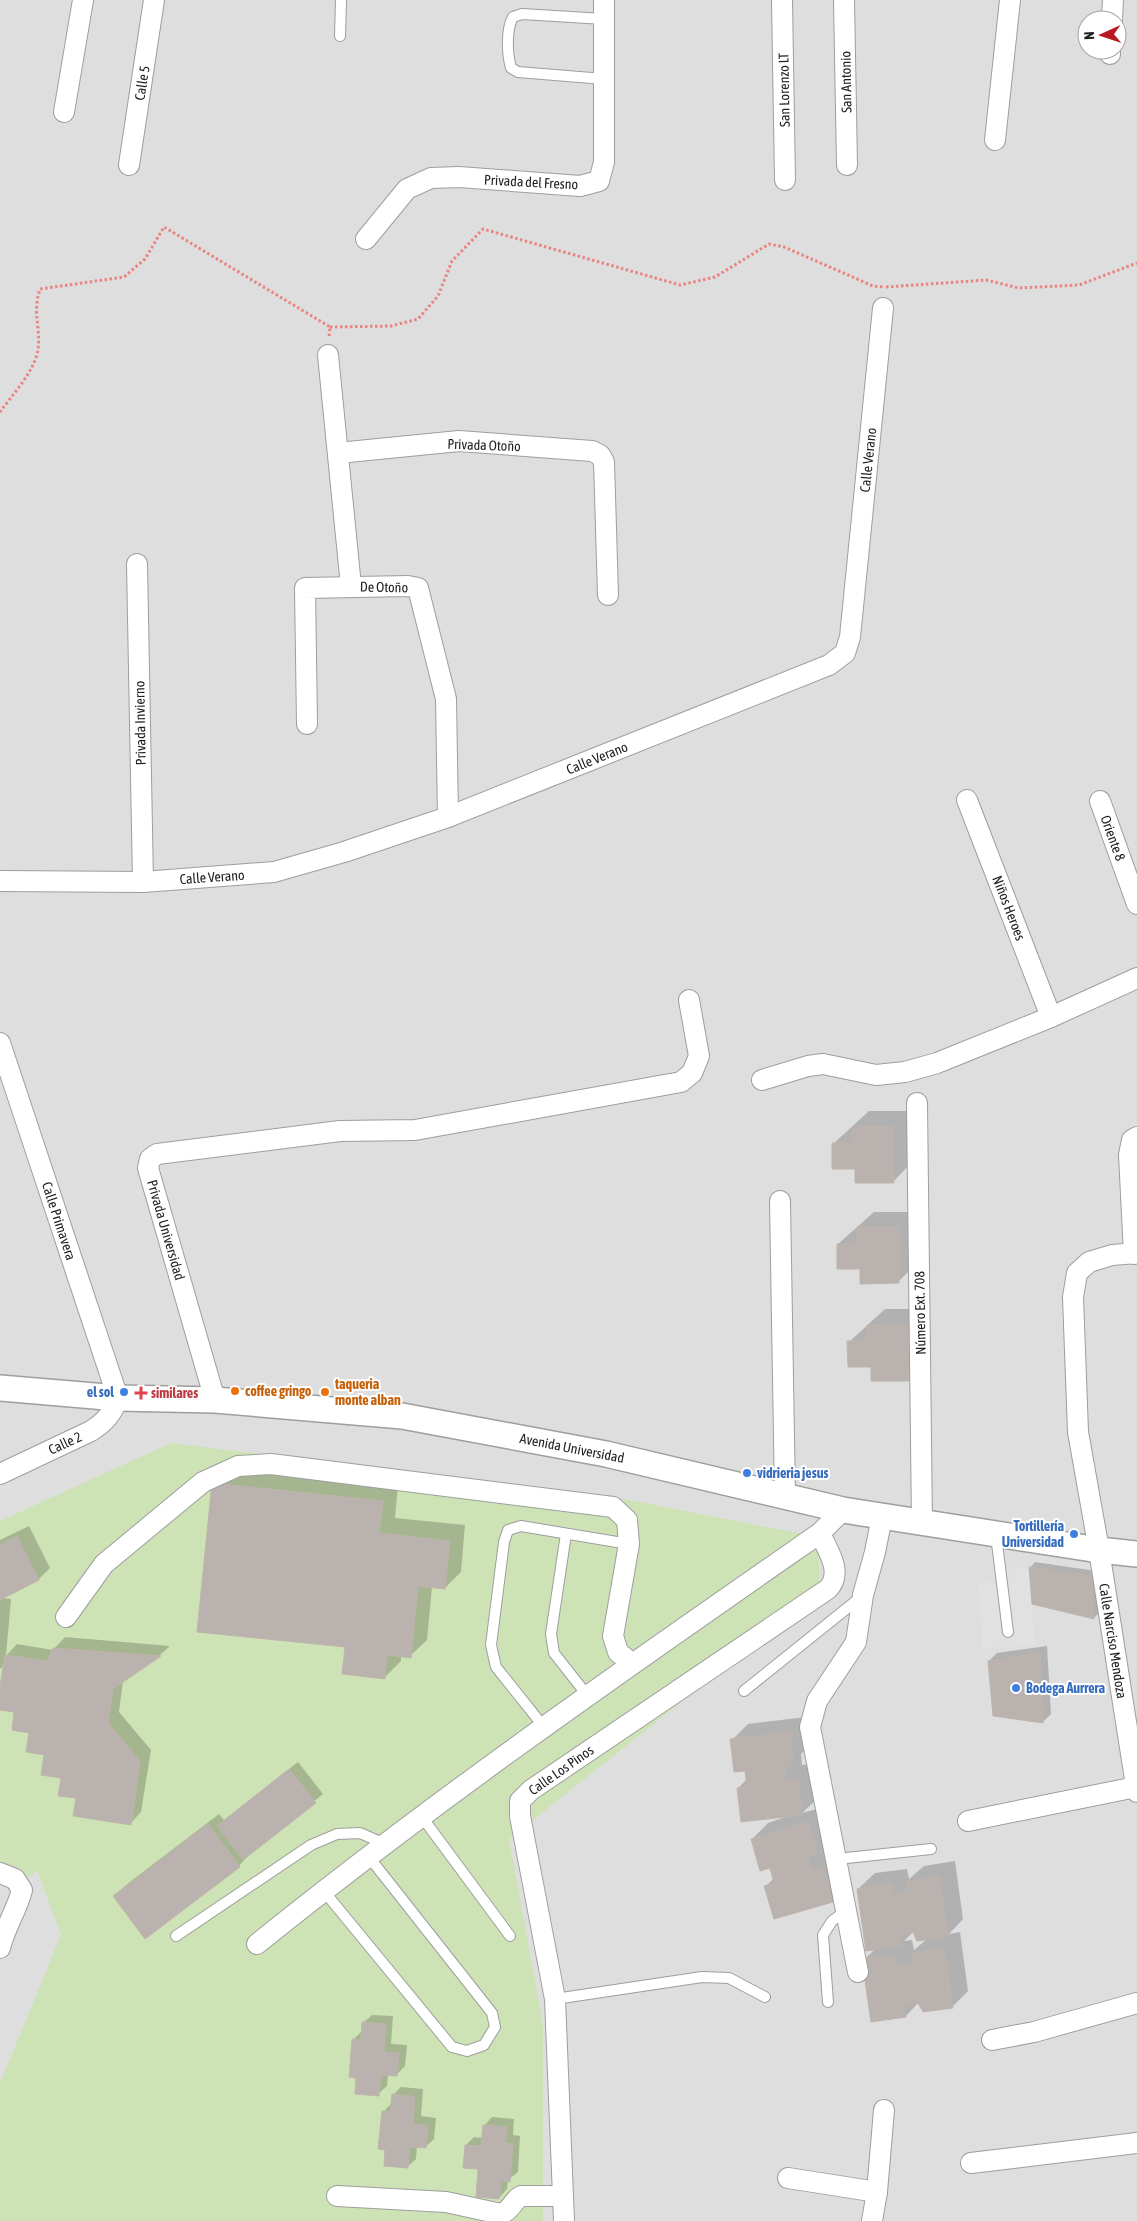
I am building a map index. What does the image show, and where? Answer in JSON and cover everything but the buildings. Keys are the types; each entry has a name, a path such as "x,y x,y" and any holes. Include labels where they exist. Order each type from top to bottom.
{"street":[{"path":"64,112 83,0"},
{"name":"Calle 5","path":"129,166 154,0"},
{"name":"San Lorenzo LT","path":"782,0 785,180"},
{"name":"San Antonio","path":"844,0 847,165"},
{"path":"995,140 1010,0"},
{"name":"Privada del Fresno","path":"366,239 407,190 431,178 459,177 580,186 599,181 604,162 604,10"},
{"name":"Calle Verano","path":"0,880 143,882 274,872 344,852 448,817 829,665 844,654 850,637 884,308"},
{"name":"De Otoño","path":"328,355 351,586 408,586 418,588 446,699 448,817"},
{"name":"Privada Otoño","path":"338,453 459,441 592,451 600,455 604,462 608,595"},
{"name":"Privada Invierno","path":"137,564 143,882"},
{"path":"307,724 305,588 351,586"},
{"name":"Niños Heroes","path":"967,800 1051,1017"},
{"name":"Oriente 8","path":"1100,801 1137,904"},
{"path":"762,1080 808,1066 823,1064 876,1074 905,1072 937,1063 1051,1017 1137,978"},
{"name":"Privada Universidad","path":"215,1400 148,1168 150,1159 156,1154 340,1131 415,1130 681,1082 692,1073 699,1056 690,1000"},
{"name":"Calle Primavera","path":"0,1043 118,1398"},
{"name":"Número Ext. 708","path":"917,1103 922,1524"},
{"path":"1136,1253 1129,1155 1132,1140 1137,1136"},
{"path":"780,1201 785,1497"},
{"name":"Calle Narciso Mendoza","path":"1136,1253 1112,1255 1089,1262 1077,1273 1073,1297 1078,1432 1137,1789"},
{"name":"Avenida Universidad","path":"0,1388 118,1398 215,1400 402,1416 606,1454 843,1510 922,1524 1137,1554"},
{"name":"Calle 2","path":"0,1474 104,1423 113,1412 118,1398"},
{"path":"66,1617 104,1564 203,1482 238,1466 271,1464 613,1507 627,1520 629,1544 612,1636 618,1652 631,1663"},
{"path":"257,1944 323,1890 587,1695 820,1533 843,1510"},
{"path":"858,1972 810,1727 817,1701 856,1642 863,1595 882,1517"},
{"name":"Calle Los Pinos","path":"564,2221 555,1998 520,1816 520,1801 531,1790 828,1589 834,1583 836,1568 820,1533"},
{"path":"968,1821 1137,1789"},
{"path":"0,1873 16,1879 22,1890 19,1902 4,1930 0,1948"},
{"path":"992,2040 1034,2032 1137,2003"},
{"path":"872,2221 877,2192 884,2110"},
{"path":"971,2163 1137,2143"},
{"path":"788,2178 877,2192"},
{"path":"337,2196 446,2202 501,2214 507,2212 518,2197 521,2196 563,2196"}],"lane":[{"path":"340,36 341,0"},
{"path":"604,10 522,14 513,17 510,23 508,60 511,68 518,72 604,79"},
{"path":"544,1727 496,1666 491,1645 504,1542 508,1530 522,1526 629,1544"},
{"path":"566,1534 551,1634 554,1653 587,1695"},
{"path":"996,1535 1008,1632"},
{"path":"744,1691 863,1595"},
{"path":"422,1817 510,1936"},
{"path":"176,1936 311,1845 336,1834 360,1833 385,1844"},
{"path":"837,1859 931,1849"},
{"path":"323,1890 452,2047 467,2051 484,2046 494,2027 492,2013 368,1857"},
{"path":"828,2002 823,1934 832,1921 847,1910"},
{"path":"555,1998 702,1977 729,1978 765,1996"}],"path":[{"path":"0,412 29,370 38,350 35,303 40,289 124,277 145,259 164,227 330,327 392,326 418,319 438,296 452,261 483,229 680,285 715,277 769,244 784,247 873,286 886,287 986,280 1019,288 1079,285 1137,263"},
{"path":"884,308 886,287"},
{"path":"328,355 330,327"}],"shaded area":[{"path":"0,0 1137,0 1137,2221 0,2221"},
{"path":"1029,1567 1035,1645 983,1649 978,1583 997,1582 996,1569"}],"green space":[{"path":"171,1443 629,1500 818,1537 820,1592 509,1839 543,2024 543,2221 0,2221 0,2083 61,1935 37,1870 13,1891 0,1872 0,1521"}],"place":[{"name":"coffee gringo","path":"235,1391"},
{"name":"el sol","path":"124,1392"},
{"name":"taqueria monte alban","path":"325,1392"},
{"name":"similares","path":"141,1393"},
{"name":"vidrieria jesus","path":"747,1473"},
{"name":"Tortillería Universidad","path":"1074,1534"},
{"name":"Bodega Aurrera","path":"1016,1688"}]}
